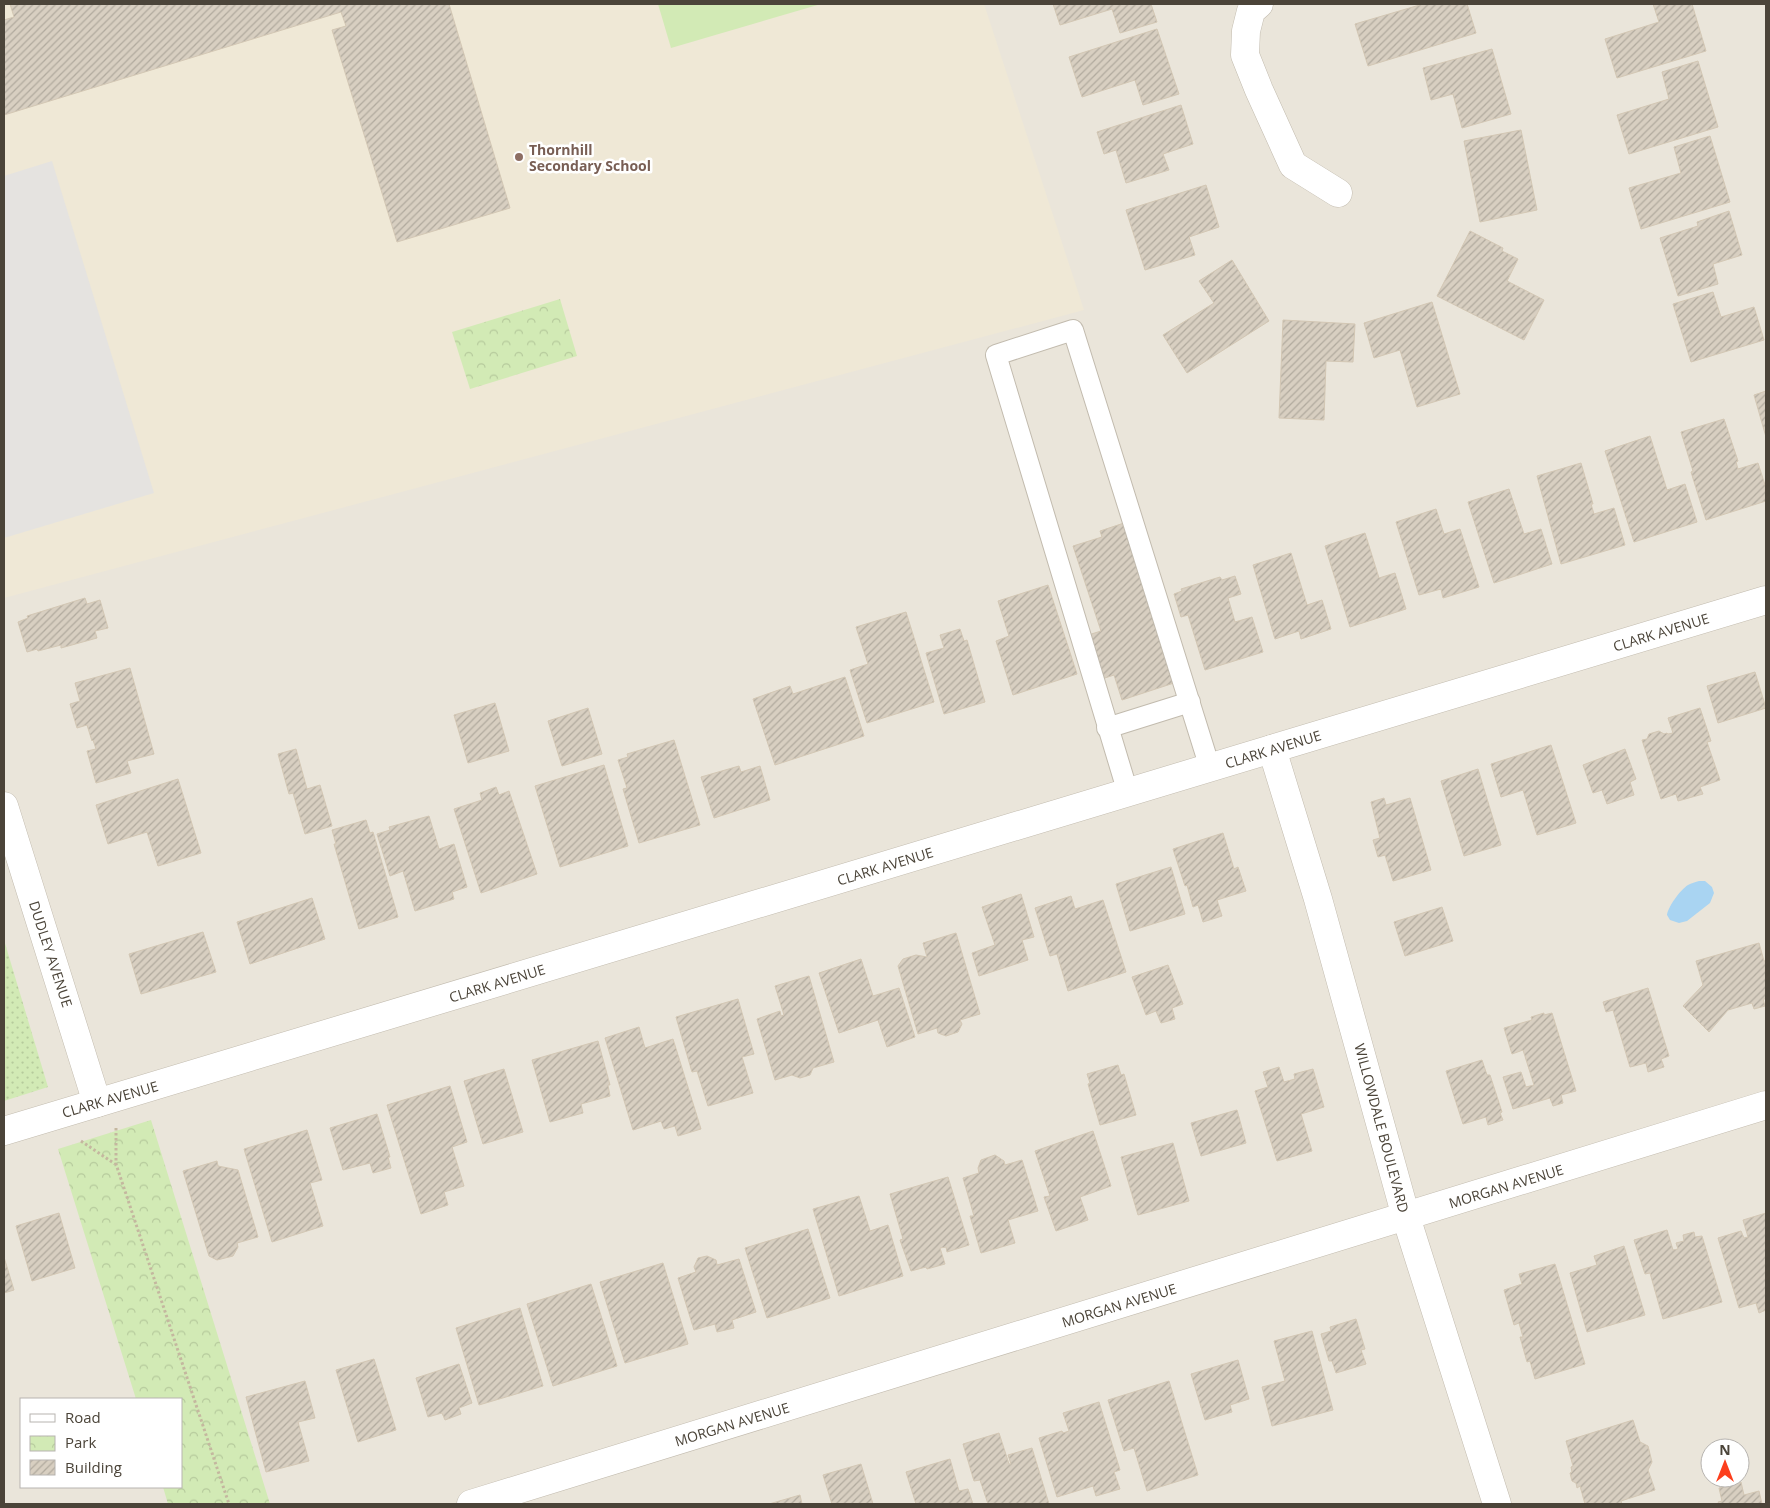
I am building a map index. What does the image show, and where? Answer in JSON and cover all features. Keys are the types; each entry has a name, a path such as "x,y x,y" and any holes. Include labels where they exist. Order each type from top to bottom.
{"street":[{"path":"1259,4 1252,11 1246,30 1246,55 1259,90 1293,165 1338,193"},
{"name":"CLARK AVENUE","path":"4,1131 106,1111 1128,793 1766,600"},
{"name":"WILLOWDALE BOULEVARD","path":"1272,749 1318,899 1406,1217 1497,1504"},
{"name":"DUDLEY AVENUE","path":"4,806 106,1111"},
{"name":"MORGAN AVENUE","path":"471,1504 1766,1105"}],"lane":[{"path":"1128,793 996,356 1074,330 1210,768"},
{"path":"1107,728 1190,702"}],"path":[{"path":"106,1111 116,1164 229,1504"},
{"path":"76,1138 116,1164"}],"shaded area":[{"path":"4,4 1766,4 1766,1504 4,1504"},
{"name":"Thornhill Secondary School","path":"4,4 984,4 1084,310 4,598"},
{"path":"52,161 154,493 4,538 4,176"}],"green space":[{"path":"658,4 821,4 671,48"},
{"path":"560,299 577,356 470,389 452,332"},
{"path":"4,940 48,1087 4,1101"},
{"path":"151,1120 270,1504 168,1504 163,1488 182,1488 182,1398 136,1398 58,1149"}],"water":[{"path":"1705,881 1712,887 1714,893 1710,903 1687,921 1679,923 1670,920 1667,915 1675,899 1688,885"}],"building":[{"path":"10,4 449,4 510,208 397,242 332,30 346,26 341,12 4,115 4,20 14,17"},
{"path":"1053,4 1151,4 1157,22 1120,33 1112,9 1060,25"},
{"path":"1423,4 1467,4 1476,33 1368,66 1355,24"},
{"path":"1653,4 1692,4 1706,51 1617,78 1605,39 1659,22"},
{"path":"1157,29 1179,94 1143,105 1135,80 1082,97 1069,57"},
{"path":"1492,49 1511,114 1462,128 1453,94 1431,100 1423,68"},
{"path":"1698,61 1718,127 1629,154 1617,115 1669,99 1662,72"},
{"path":"1181,105 1193,144 1163,154 1169,170 1126,183 1116,150 1104,154 1097,132"},
{"path":"1521,130 1537,210 1480,222 1464,141"},
{"path":"1710,136 1730,202 1641,229 1629,188 1681,173 1674,147"},
{"path":"1206,185 1219,227 1189,237 1195,255 1145,270 1126,210"},
{"path":"1729,211 1742,255 1713,264 1718,284 1678,296 1660,238 1698,226 1697,222"},
{"path":"1470,231 1503,248 1502,251 1518,259 1507,281 1544,300 1524,340 1437,296"},
{"path":"1232,260 1269,321 1187,373 1163,335 1214,303 1199,281"},
{"path":"1713,292 1721,317 1754,307 1764,340 1691,362 1673,304"},
{"path":"1432,302 1460,394 1417,407 1400,350 1374,358 1364,323"},
{"path":"1283,320 1355,324 1353,362 1326,361 1324,420 1279,418"},
{"path":"1766,391 1766,437 1754,395"},
{"path":"1724,419 1738,461 1736,462 1738,469 1758,463 1766,488 1766,501 1706,520 1681,432"},
{"path":"1650,436 1667,490 1685,484 1697,522 1634,542 1605,451"},
{"path":"1581,463 1593,504 1591,504 1594,514 1614,508 1625,545 1561,564 1537,476"},
{"path":"1509,489 1524,534 1541,529 1552,564 1494,583 1468,502"},
{"path":"1436,509 1444,534 1460,529 1479,587 1443,598 1441,589 1419,595 1396,522"},
{"path":"1124,523 1177,682 1122,700 1114,675 1099,680 1085,636 1101,631 1073,546 1102,537 1100,531"},
{"path":"1365,533 1379,578 1395,573 1406,609 1350,627 1325,546"},
{"path":"1291,553 1307,605 1322,600 1331,629 1301,639 1299,631 1275,639 1253,565"},
{"path":"1235,576 1241,594 1228,598 1235,622 1252,617 1263,652 1205,670 1188,615 1181,617 1174,594 1182,591 1181,589 1220,577 1222,580"},
{"path":"1048,585 1077,674 1013,695 996,641 1009,636 998,601"},
{"path":"85,598 87,604 100,600 108,628 95,631 97,638 61,648 61,645 27,652 18,622 28,618 27,616"},
{"path":"906,612 934,702 867,723 850,670 868,664 856,627"},
{"path":"960,629 964,641 967,640 985,702 944,714 926,653 944,648 940,635"},
{"path":"130,668 154,754 127,761 131,773 96,783 87,751 96,749 87,725 77,728 70,704 80,701 75,683"},
{"path":"1755,672 1766,708 1718,723 1707,686"},
{"path":"845,677 864,736 775,765 753,699 790,686 793,694"},
{"path":"495,703 509,751 468,763 454,715"},
{"path":"588,708 602,754 562,766 548,721"},
{"path":"1700,708 1711,741 1707,742 1720,780 1700,787 1703,794 1678,801 1676,794 1661,799 1642,740 1647,739 1649,734 1659,731 1664,734 1673,733 1668,718"},
{"path":"674,740 700,825 639,843 623,789 627,788 618,760 628,757 627,754"},
{"path":"1551,745 1576,823 1537,835 1523,790 1501,797 1491,764"},
{"path":"296,749 307,789 320,785 332,826 305,834 293,793 289,794 278,754"},
{"path":"1625,749 1636,779 1630,782 1634,795 1607,804 1602,790 1593,793 1583,765"},
{"path":"604,765 628,846 560,867 535,786"},
{"path":"739,766 741,772 760,766 770,800 714,818 701,777"},
{"path":"1478,769 1501,845 1464,856 1441,781"},
{"path":"178,779 201,853 158,866 147,832 108,844 96,805"},
{"path":"496,787 499,795 509,791 537,874 481,893 454,809 482,800 480,793"},
{"path":"1384,798 1386,805 1410,798 1431,870 1393,881 1385,855 1378,857 1373,840 1380,838 1371,802"},
{"path":"429,816 439,849 454,844 467,887 452,892 454,899 415,911 403,871 390,876 377,834 390,830 389,827"},
{"path":"366,820 370,833 373,832 398,917 359,929 334,844 336,844 332,830"},
{"path":"1223,833 1234,869 1238,867 1246,891 1217,900 1222,916 1203,922 1198,905 1193,907 1173,849"},
{"path":"1171,867 1185,914 1130,931 1116,884"},
{"path":"1021,894 1034,937 1022,940 1028,960 979,976 972,953 995,945 982,907"},
{"path":"1071,896 1075,909 1103,900 1126,972 1068,991 1057,954 1050,956 1035,908"},
{"path":"312,898 325,939 250,964 237,922"},
{"path":"1442,907 1453,941 1405,956 1394,922"},
{"path":"203,932 216,972 141,994 129,954"},
{"path":"956,933 980,1014 960,1020 962,1024 958,1032 946,1036 938,1033 937,1028 918,1034 898,966 903,959 916,955 927,957 923,943"},
{"path":"1759,943 1764,961 1766,961 1766,999 1763,999 1765,1006 1754,1009 1752,1003 1728,1010 1709,1032 1683,1006 1703,985 1696,961"},
{"path":"861,959 873,996 899,988 915,1037 887,1047 878,1020 839,1033 819,973"},
{"path":"1168,965 1183,1004 1172,1008 1175,1019 1161,1023 1156,1011 1146,1015 1132,977"},
{"path":"809,976 834,1062 813,1068 810,1075 800,1078 792,1075 775,1080 757,1019 780,1011 781,1016 784,1015 775,986"},
{"path":"1648,988 1669,1056 1661,1059 1664,1067 1648,1072 1646,1063 1630,1067 1613,1010 1606,1012 1603,1002"},
{"path":"738,999 754,1054 742,1057 753,1093 708,1106 697,1071 692,1072 676,1017"},
{"path":"1544,1013 1544,1015 1552,1013 1576,1091 1561,1095 1563,1103 1553,1106 1550,1098 1513,1109 1503,1077 1521,1072 1526,1087 1534,1085 1523,1050 1512,1054 1504,1028 1532,1020 1531,1017"},
{"path":"639,1027 645,1048 673,1039 701,1129 678,1136 675,1126 664,1129 661,1121 633,1130 605,1038"},
{"path":"598,1041 610,1085 608,1085 610,1096 581,1104 583,1113 550,1122 532,1060"},
{"path":"1482,1060 1487,1075 1490,1075 1503,1120 1488,1125 1486,1117 1463,1124 1446,1071"},
{"path":"1118,1065 1121,1075 1124,1074 1136,1115 1100,1125 1088,1084 1090,1083 1087,1074"},
{"path":"1279,1067 1284,1082 1295,1079 1294,1074 1313,1069 1324,1107 1301,1114 1312,1151 1277,1161 1255,1091 1268,1087 1263,1072"},
{"path":"504,1069 523,1132 483,1144 464,1081"},
{"path":"450,1086 467,1142 452,1147 464,1186 444,1192 448,1205 421,1214 387,1105"},
{"path":"1237,1110 1246,1143 1201,1156 1191,1123"},
{"path":"377,1114 390,1157 388,1157 391,1168 373,1173 370,1163 343,1170 330,1128"},
{"path":"307,1130 322,1180 310,1183 323,1226 272,1242 244,1149"},
{"path":"1093,1131 1111,1186 1080,1197 1088,1220 1056,1231 1044,1197 1050,1196 1035,1151"},
{"path":"1173,1143 1189,1201 1138,1215 1121,1157"},
{"path":"995,1155 1004,1161 1005,1165 1022,1160 1038,1211 1008,1220 1015,1243 981,1253 970,1216 974,1216 963,1178 979,1173 978,1168 981,1160"},
{"path":"217,1161 218,1166 238,1170 258,1237 237,1243 238,1247 233,1256 217,1260 209,1256 183,1171"},
{"path":"948,1177 969,1245 947,1252 946,1247 940,1248 945,1264 911,1271 900,1240 903,1239 890,1194"},
{"path":"859,1196 870,1231 888,1225 903,1276 839,1296 813,1209"},
{"path":"59,1213 75,1268 32,1281 16,1226"},
{"path":"1766,1213 1766,1310 1759,1313 1756,1303 1739,1308 1718,1238 1741,1231 1744,1238 1748,1237 1743,1220"},
{"path":"808,1229 830,1298 767,1318 745,1248"},
{"path":"1667,1230 1673,1250 1678,1249 1676,1243 1684,1241 1683,1235 1694,1232 1695,1237 1702,1236 1722,1302 1663,1319 1650,1273 1645,1274 1634,1240"},
{"path":"1624,1246 1645,1315 1587,1332 1570,1273 1597,1265 1594,1256"},
{"path":"707,1256 716,1260 717,1265 739,1259 756,1312 732,1320 734,1328 717,1332 715,1324 694,1330 678,1278 696,1272 694,1267 698,1258"},
{"path":"4,1257 14,1290 4,1293"},
{"path":"663,1263 688,1344 625,1363 600,1282"},
{"path":"1555,1264 1585,1364 1535,1379 1530,1361 1527,1362 1520,1337 1523,1337 1519,1323 1514,1325 1504,1290 1522,1284 1519,1274"},
{"path":"591,1284 617,1366 553,1386 527,1304"},
{"path":"520,1308 543,1386 479,1405 456,1328"},
{"path":"1356,1319 1365,1349 1361,1350 1366,1364 1336,1373 1332,1361 1329,1361 1321,1334 1331,1331 1330,1327"},
{"path":"1312,1331 1333,1410 1272,1426 1262,1387 1285,1381 1274,1341"},
{"path":"374,1359 396,1430 358,1442 336,1370"},
{"path":"1238,1360 1249,1399 1230,1405 1232,1412 1205,1420 1191,1374"},
{"path":"459,1364 472,1403 459,1408 461,1414 445,1420 442,1413 428,1417 416,1378"},
{"path":"305,1381 315,1418 298,1422 309,1461 266,1472 246,1397"},
{"path":"1169,1381 1198,1475 1147,1491 1134,1448 1124,1451 1108,1400"},
{"path":"1099,1402 1120,1470 1114,1472 1120,1489 1096,1496 1093,1486 1057,1497 1039,1438 1062,1431 1063,1433 1069,1431 1063,1413"},
{"path":"1633,1420 1640,1442 1648,1446 1652,1462 1648,1470 1655,1490 1621,1501 1622,1504 1585,1504 1580,1486 1577,1488 1576,1483 1572,1481 1570,1473 1573,1466 1566,1441"},
{"path":"999,1433 1009,1464 1011,1464 1008,1455 1032,1448 1049,1504 988,1504 980,1480 974,1481 963,1444"},
{"path":"950,1459 959,1491 968,1489 973,1504 916,1504 906,1472"},
{"path":"861,1464 873,1504 832,1504 823,1475"},
{"path":"1719,1488 1742,1488 1744,1495 1759,1491 1762,1504 1719,1504 1718,1502 1722,1501"},
{"path":"800,1495 802,1504 769,1504"}],"place":[{"name":"Thornhill Secondary School","path":"519,157"}]}
